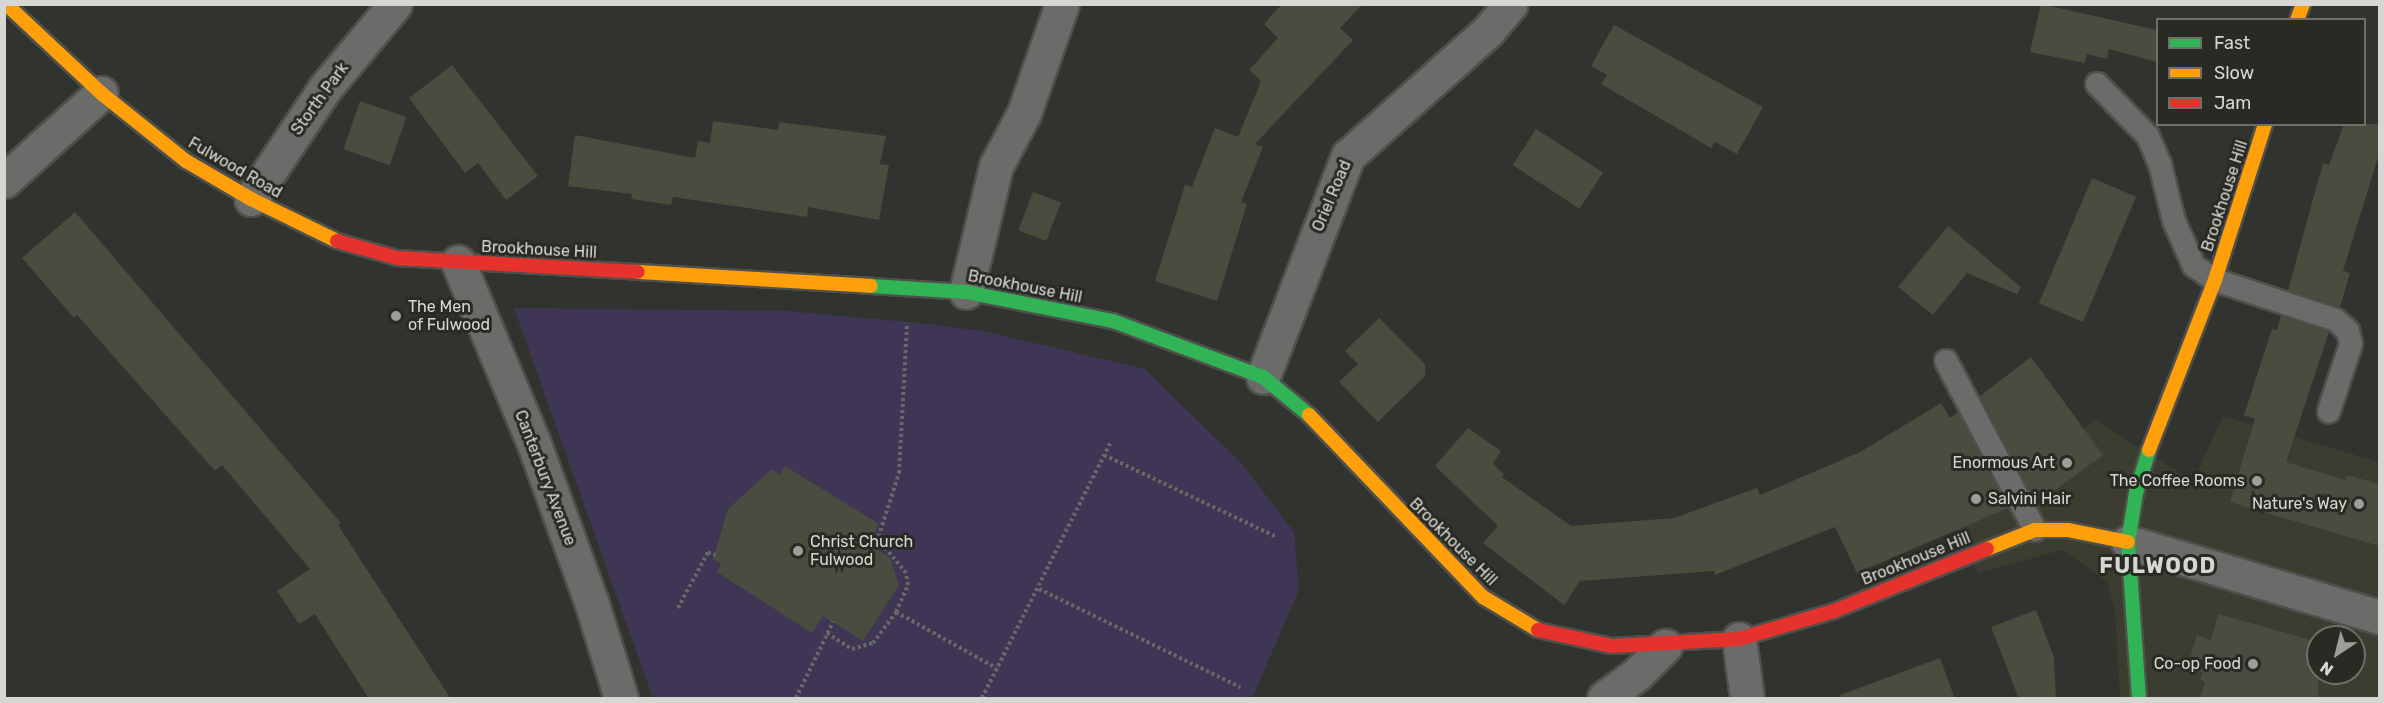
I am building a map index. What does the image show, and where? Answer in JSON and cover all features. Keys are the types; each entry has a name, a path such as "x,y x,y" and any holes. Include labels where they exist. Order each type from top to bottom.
{"street":[{"name":"Fulwood Road","path":"6,4 101,93 186,161 251,199 350,247 397,258 458,262"},
{"name":"Storth Park","path":"251,199 325,88 395,4"},
{"path":"966,292 996,166 1024,113 1062,4"},
{"name":"Oriel Road","path":"1263,377 1348,156 1488,31 1511,4"},
{"path":"4,181 101,93"},
{"name":"Brookhouse Hill","path":"458,262 966,292 1113,321 1263,377 1306,412 1483,597 1528,627 1571,640 1612,646 1665,646 1739,639 1834,610 2035,530 2068,530 2128,542 2136,493 2152,442 2215,280 2264,126"},
{"name":"Canterbury Avenue","path":"458,262 533,441 591,601 621,699"},
{"path":"2139,699 2128,542 2379,617"},
{"path":"1739,639 1747,699"},
{"path":"1604,699 1637,674 1665,646"}],"lane":[{"path":"2097,84 2148,136 2160,164 2185,250 2194,266 2215,280 2336,320 2348,331 2351,344 2329,411"},
{"path":"1946,361 2035,530"}],"path":[{"path":"875,548 899,473 909,288"},
{"path":"982,699 1111,442"},
{"path":"1104,455 1277,537"},
{"path":"827,633 852,649 873,643 896,612 908,585 906,573 879,540"},
{"path":"678,608 708,552 715,555"},
{"path":"1039,588 1240,687"},
{"path":"896,612 996,668"},
{"path":"796,699 832,622"}],"shaded area":[{"path":"514,308 786,311 920,323 983,331 1145,369 1242,464 1294,532 1299,590 1252,698 653,698"},
{"path":"2223,416 2379,462 2379,698 2120,698 2115,612 2107,581 2062,550 1978,573 1934,485 2002,451 2015,475 2041,461 2095,420 2193,481"}],"building":[{"path":"1282,4 1363,4 1340,28 1353,40 1255,144 1263,147 1241,202 1247,204 1217,301 1155,281 1185,185 1192,187 1215,128 1238,137 1261,81 1249,70 1278,38 1264,24"},
{"path":"2041,4 2156,30 2156,62 2109,49 2107,59 2087,54 2085,63 2030,52"},
{"path":"1614,25 1763,107 1737,154 1715,142 1711,148 1601,84 1607,75 1591,66"},
{"path":"452,65 538,176 506,200 478,163 465,173 409,98"},
{"path":"360,101 406,117 390,165 343,149"},
{"path":"713,121 778,130 779,122 886,136 880,164 889,165 879,220 808,207 807,217 673,197 671,205 631,199 632,194 568,186 575,135 695,158 698,141 710,143"},
{"path":"2379,124 2379,154 2343,271 2350,273 2340,307 2288,290 2323,163 2329,165 2343,126"},
{"path":"1536,129 1603,173 1580,209 1513,165"},
{"path":"2092,178 2136,197 2083,322 2039,303"},
{"path":"1033,192 1061,203 1046,241 1018,230"},
{"path":"75,212 341,523 338,525 451,699 369,699 315,614 299,624 277,591 310,569 222,465 215,471 77,315 74,318 22,258"},
{"path":"1948,226 2021,287 2017,294 1967,273 1933,315 1898,287"},
{"path":"2281,316 2329,332 2286,462 2345,480 2347,475 2379,484 2379,546 2230,502 2255,419 2244,415 2272,329 2277,330"},
{"path":"1379,318 1425,364 1425,376 1378,422 1339,382 1358,364 1345,351"},
{"path":"2031,357 2103,455 2046,497 2043,493 2033,497 1980,396"},
{"path":"1941,403 1950,418 1958,412 2008,508 1857,573 1835,527 1715,575 1714,571 1580,581 1564,605 1483,543 1498,526 1435,466 1468,428 1501,451 1493,464 1504,474 1502,477 1571,526 1674,518 1757,488 1760,495 1860,452"},
{"name":"Christ Church Fulwood","path":"785,466 879,524 868,543 890,558 899,585 863,641 823,616 812,633 717,572 721,564 713,559 728,509 772,469 780,475"},
{"path":"2036,610 2054,657 2056,699 2019,699 1991,627"},
{"name":"Co-op Food","path":"2218,614 2306,639 2306,685 2318,685 2318,699 2200,699 2205,682 2200,679 2203,673 2187,668 2197,635 2211,640"},
{"path":"1940,658 1955,699 1841,699 1840,695"}],"traffic: fast":[{"path":"871,286 966,292 1113,321 1263,377 1309,415"},
{"path":"2139,698 2128,542 2136,493 2149,450"}],"traffic: slow":[{"path":"6,4 101,93 186,161 251,199 337,241"},
{"path":"2298,18 2303,4"},
{"path":"2149,450 2215,280 2264,126"},
{"path":"638,272 871,286"},
{"path":"1309,415 1483,597 1538,630"},
{"path":"1987,549 2035,530 2068,530 2128,542"}],"traffic: jam":[{"path":"337,241 397,258 638,272"},
{"path":"1538,630 1612,646 1739,639 1834,611 1987,549"}],"place":[{"name":"The Men of Fulwood","path":"396,316"},
{"name":"Enormous Art","path":"2067,463"},
{"name":"The Coffee Rooms","path":"2257,481"},
{"name":"Salvini Hair","path":"1976,499"},
{"name":"Nature's Way","path":"2359,504"},
{"name":"Christ Church Fulwood","path":"798,551"},
{"name":"Co-op Food","path":"2253,664"}],"district":[{"name":"FULWOOD","path":"2158,566"}]}
